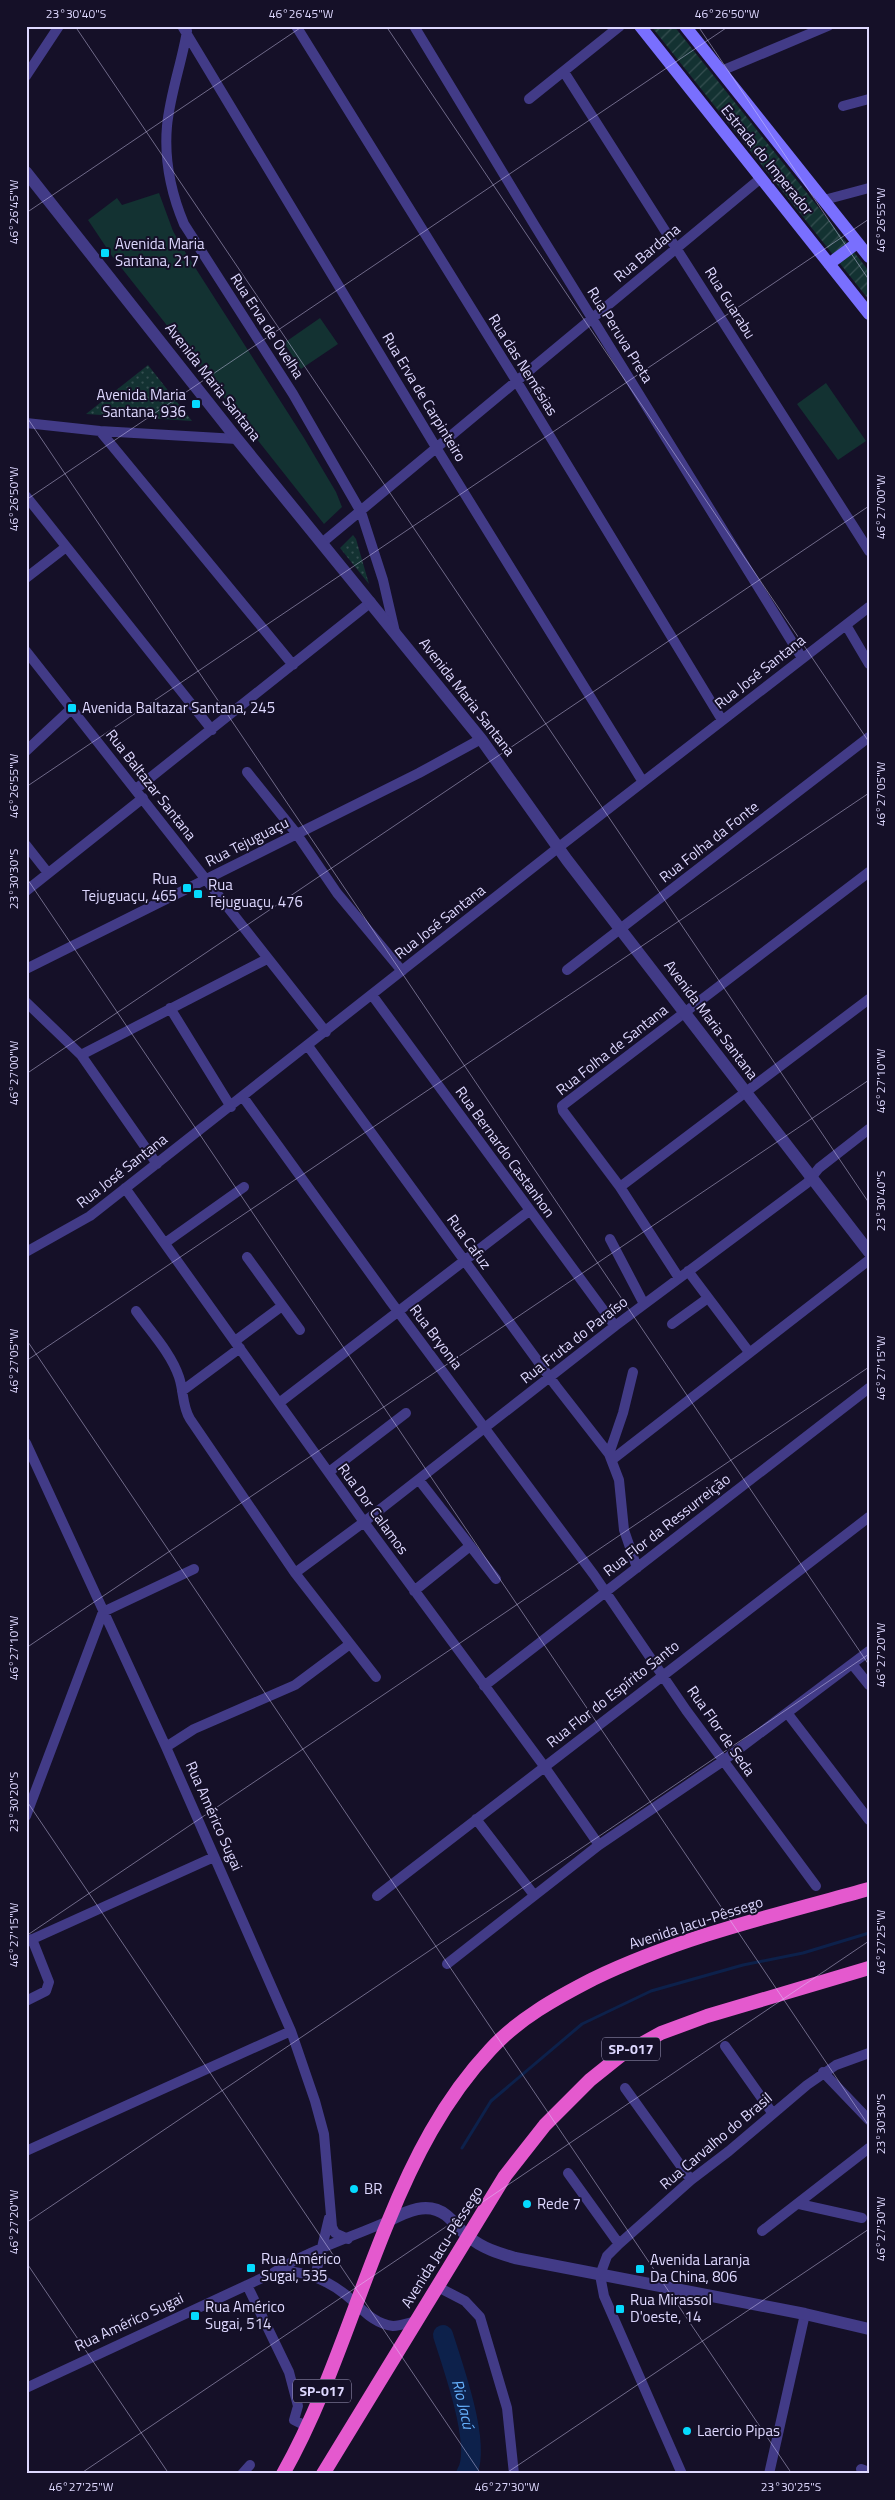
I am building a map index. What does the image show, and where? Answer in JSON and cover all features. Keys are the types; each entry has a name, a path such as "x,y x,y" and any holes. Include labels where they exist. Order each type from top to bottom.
{"highway":[{"name":"Avenida Jacu-Pêssego","path":"283,2474 308,2427 388,2221 423,2144 458,2087 491,2048 523,2020 560,1996 634,1960 692,1938 869,1889"},
{"name":"Avenida Jacu-Pêssego","path":"323,2474 436,2286 505,2176 545,2125 590,2080 620,2056 661,2033 707,2016 869,1968"}],"main road":[{"name":"Estrada do Imperador","path":"640,26 869,314"},
{"name":"Estrada do Imperador","path":"685,26 869,257"},
{"path":"829,264 857,243"}],"street":[{"path":"26,76 59,26"},
{"name":"Rua das Nemésias","path":"296,26 517,382 722,720"},
{"name":"Rua Peruva Preta","path":"414,26 802,658"},
{"path":"529,99 620,26"},
{"path":"721,72 828,26"},
{"name":"Rua Erva de Carpinteiro","path":"186,29 437,449 643,782"},
{"name":"Rua Erva de Ovelha","path":"186,29 167,125 167,162 175,202 184,224 293,394 362,512 383,580 395,632"},
{"name":"Rua Guarabu","path":"564,72 869,550"},
{"path":"843,106 869,98"},
{"name":"Avenida Maria Santana","path":"26,172 237,439 323,542 481,739 621,929 869,1252"},
{"name":"Rua Bardana","path":"323,542 362,512 761,178"},
{"path":"824,200 869,188"},
{"path":"26,423 100,431 237,439"},
{"path":"100,431 293,665"},
{"path":"26,496 212,730"},
{"path":"26,578 66,547"},
{"path":"136,789 371,602"},
{"name":"Rua José Santana","path":"26,1252 90,1216 559,847 869,607"},
{"path":"846,625 869,664"},
{"name":"Rua Baltazar Santana","path":"26,651 326,1032"},
{"path":"26,751 72,708"},
{"name":"Rua Folha da Fonte","path":"567,970 869,737"},
{"name":"Rua Tejuguaçu","path":"26,969 419,773 481,739"},
{"path":"247,772 296,833 337,893 402,971"},
{"path":"26,891 143,798"},
{"path":"26,845 48,874"},
{"name":"Rua Folha de Santana","path":"679,1278 620,1187 562,1106 869,872"},
{"path":"81,1055 268,959"},
{"name":"Rua Bernardo Castanhon","path":"372,995 615,1326"},
{"path":"620,1187 869,999"},
{"path":"26,1002 81,1055 157,1164"},
{"path":"170,1008 231,1106"},
{"name":"Rua Cafuz","path":"308,1046 550,1377 611,1457"},
{"name":"Rua Bryonia","path":"243,1097 605,1593"},
{"name":"Rua Fruta do Paraíso","path":"295,1573 419,1480 615,1326 807,1183 819,1168 869,1130"},
{"path":"165,1243 244,1187"},
{"name":"Rua Dor Calamos","path":"126,1188 364,1522 544,1766 599,1845"},
{"path":"279,1403 529,1211"},
{"path":"610,1238 644,1304"},
{"path":"247,1258 300,1330"},
{"path":"611,1457 869,1260"},
{"path":"688,1271 749,1352"},
{"path":"672,1324 708,1298"},
{"path":"182,1391 282,1306"},
{"path":"136,1311 170,1359 179,1377 184,1410 295,1573 376,1676"},
{"path":"633,1372 611,1457 619,1480 624,1530 637,1568"},
{"name":"Rua Flor da Ressurreição","path":"484,1686 869,1388"},
{"path":"329,1472 406,1413"},
{"name":"Rua Américo Sugai","path":"26,1443 166,1748 291,2031 324,2134 330,2215 335,2233 348,2239"},
{"path":"419,1480 496,1579"},
{"name":"Rua Flor do Espírito Santo","path":"377,1896 869,1517"},
{"path":"414,1591 470,1546"},
{"path":"26,1816 103,1612 194,1569"},
{"name":"Rua Flor de Seda","path":"605,1593 723,1761 816,1886"},
{"path":"166,1748 194,1729 295,1685 350,1644"},
{"path":"447,1964 599,1845 723,1761 788,1714 869,1651"},
{"path":"852,1664 869,1685"},
{"path":"788,1714 869,1820"},
{"path":"476,1818 534,1895"},
{"path":"26,2001 46,1991 49,1982 29,1940 214,1857"},
{"path":"26,2151 291,2031"},
{"path":"725,2046 773,2114"},
{"name":"Rua Carvalho do Brasil","path":"600,2275 607,2256 618,2244 691,2180 823,2072 869,2053"},
{"path":"823,2072 869,2120"},
{"path":"625,2088 691,2180"},
{"path":"762,2231 869,2148"},
{"path":"568,2173 618,2244"},
{"path":"799,2204 862,2218"},
{"name":"Rua Américo Sugai","path":"26,2388 273,2273 296,2259 348,2239 408,2211 432,2208 446,2215 467,2237 480,2245 502,2254 600,2275 806,2314 869,2329"},
{"name":"Rua Américo Sugai","path":"315,2277 330,2215"},
{"name":"Rua Américo Sugai","path":"273,2273 290,2270 315,2277 339,2290 356,2306 384,2324 393,2326 416,2321"},
{"path":"600,2275 604,2296 613,2321 682,2474"},
{"path":"247,2285 289,2372 298,2406 294,2420 308,2427"},
{"path":"436,2286 465,2301 480,2316 507,2408 514,2474"},
{"path":"769,2474 806,2314"},
{"path":"242,2474 250,2465"}],"green space":[{"path":"651,26 674,26 869,271 869,300"},
{"path":"159,193 173,231 182,247 304,438 336,492 342,507 324,524 112,256 88,220 117,198 122,205"},
{"path":"320,318 338,344 301,369 284,343"},
{"path":"148,365 192,421 86,414"},
{"path":"826,383 866,441 838,460 797,404"},
{"path":"353,535 356,539 369,584 340,548"}],"waterway":[{"path":"462,2148 491,2101 582,2024 651,1991 743,1965 803,1953 869,1933"},
{"name":"Rio Jacú","path":"443,2335 459,2385 469,2426 470,2462 466,2474"}],"place":[{"name":"Avenida Maria Santana, 217","path":"105,253"},
{"name":"Avenida Maria Santana, 936","path":"196,404"},
{"name":"Avenida Baltazar Santana, 245","path":"72,708"},
{"name":"Rua Tejuguaçu, 465","path":"187,888"},
{"name":"Rua Tejuguaçu, 476","path":"198,894"},
{"name":"BR","path":"354,2189"},
{"name":"Rede 7","path":"527,2204"},
{"name":"Rua Américo Sugai, 535","path":"251,2268"},
{"name":"Avenida Laranja Da China, 806","path":"640,2269"},
{"name":"Rua Mirassol D'oeste, 14","path":"620,2309"},
{"name":"Rua Américo Sugai, 514","path":"195,2316"},
{"name":"Laercio Pipas","path":"687,2431"}]}
